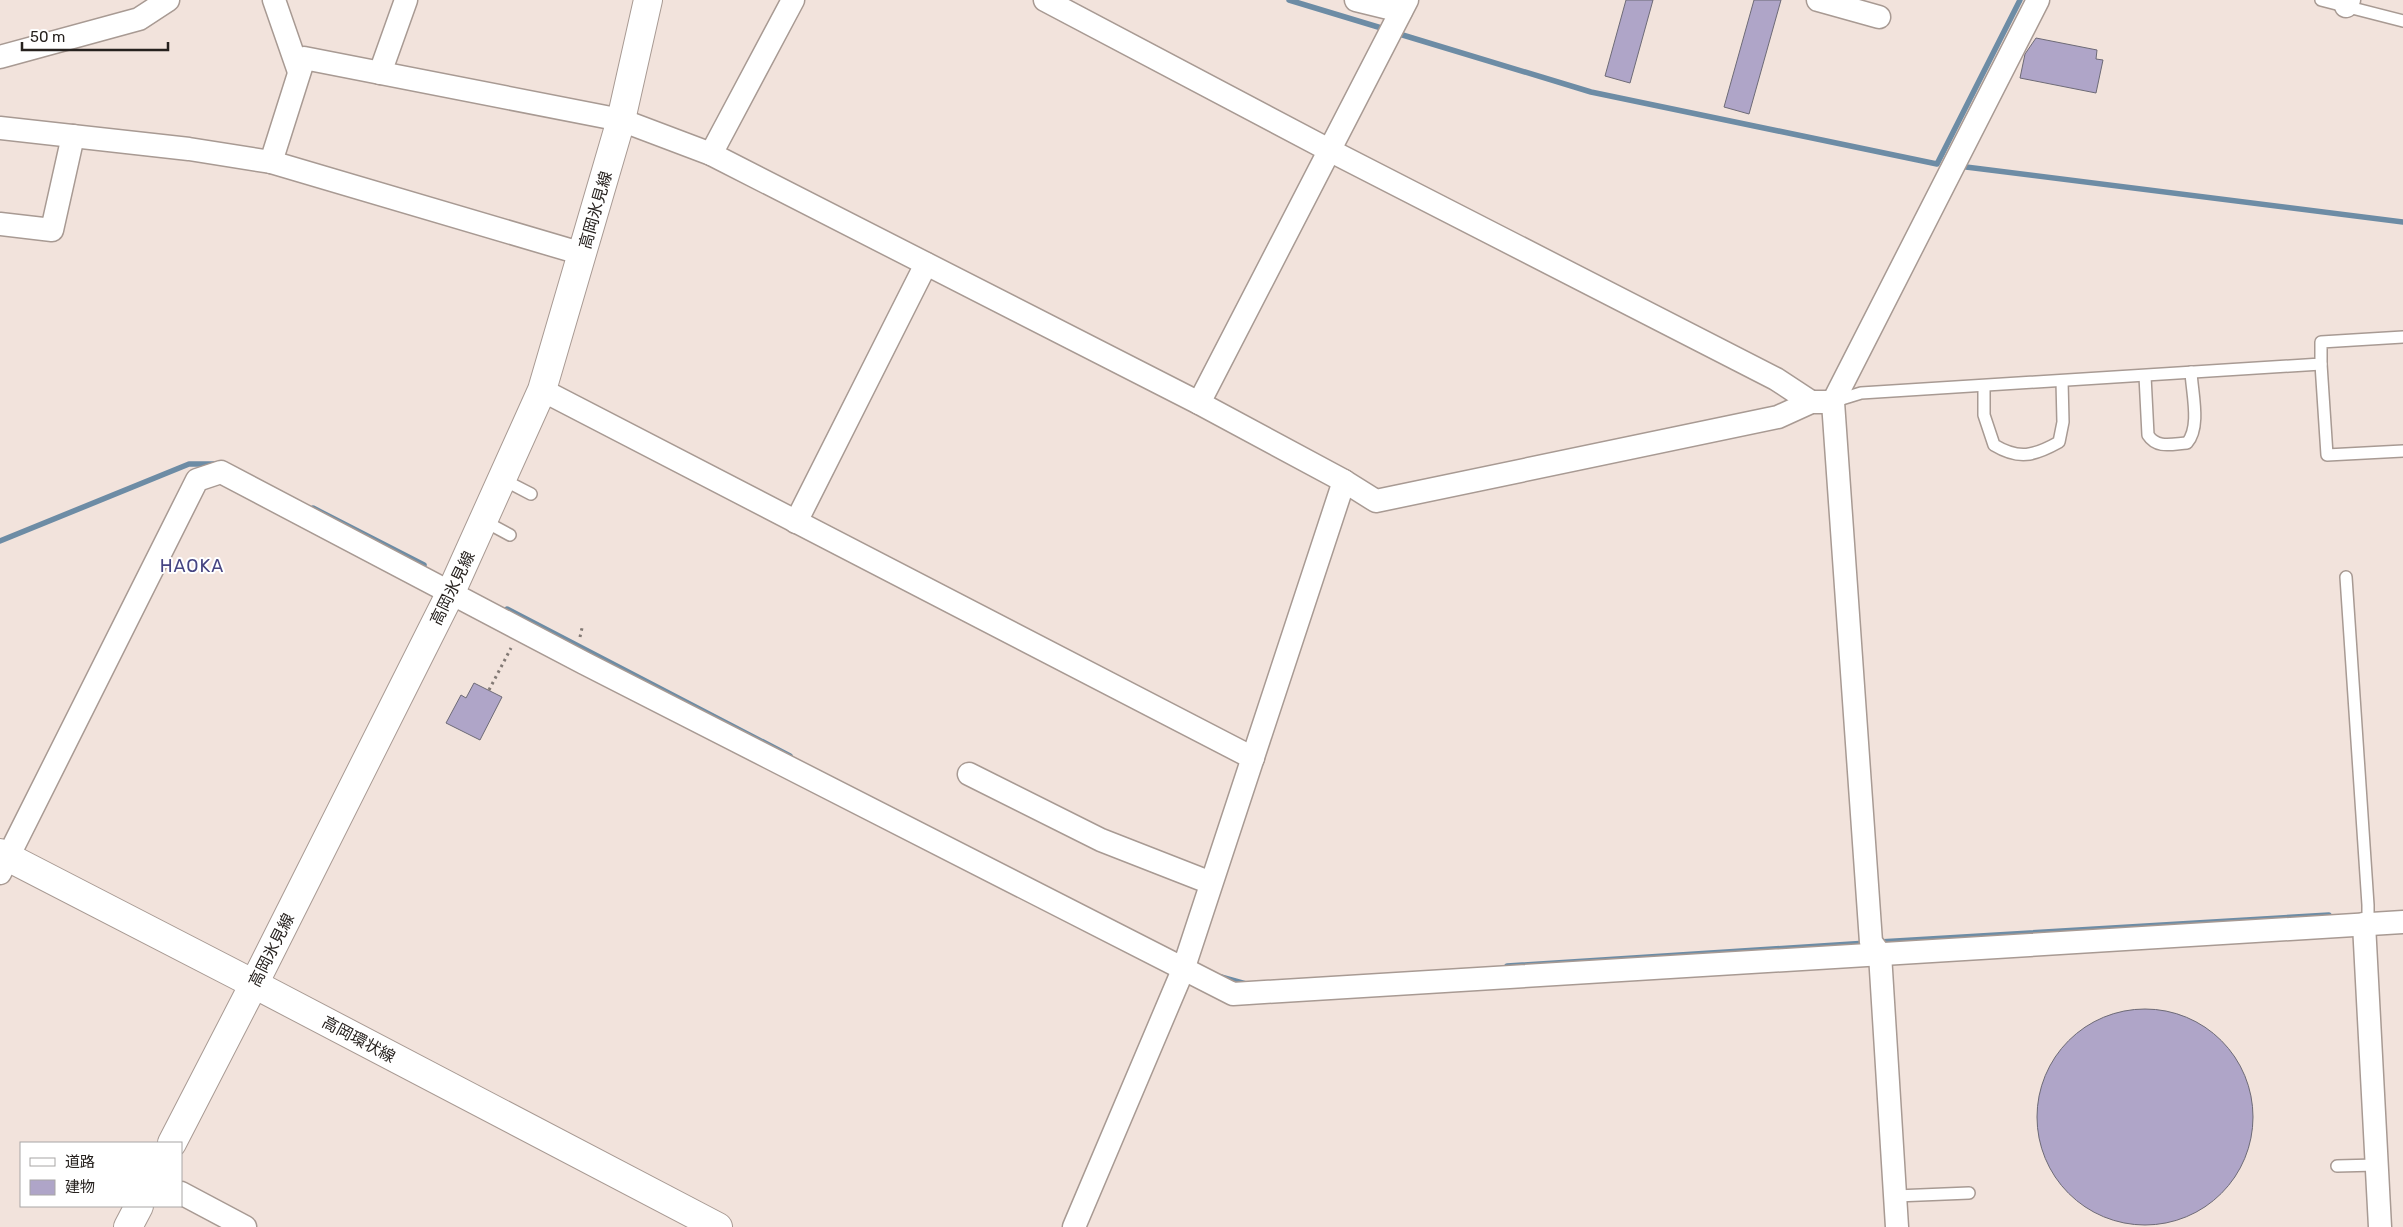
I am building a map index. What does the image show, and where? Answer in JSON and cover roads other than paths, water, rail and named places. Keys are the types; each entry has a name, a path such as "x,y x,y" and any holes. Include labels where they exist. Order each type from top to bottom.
{"main road":[{"name":"高岡氷見線","path":"173,1142 451,592 542,390 621,120 648,0"},
{"name":"高岡環状線","path":"3,861 254,984 718,1227"},
{"path":"128,1227 138,1207"}],"street":[{"path":"0,56 139,19 168,0"},
{"path":"274,0 299,72"},
{"path":"380,73 406,0"},
{"path":"711,154 793,0"},
{"path":"1045,0 1329,150 1776,379 1811,402"},
{"path":"1199,403 1398,16 1356,0"},
{"path":"1818,0 1879,17"},
{"path":"1897,1227 1876,948 1869,916 1833,402 1972,134 2038,0"},
{"path":"271,162 304,58 621,120 711,154 1199,403 1344,481 1376,501 1778,417 1811,402 1833,402"},
{"path":"0,128 189,149 271,162 583,254"},
{"path":"0,224 52,230 73,136"},
{"path":"796,522 926,264"},
{"path":"542,390 1252,758"},
{"path":"3,861 197,480 221,472 451,592 482,612 520,629 549,649 581,666 1233,994 2366,915 2403,922"},
{"path":"1074,1227 1183,968 1344,481"},
{"path":"969,774 1101,840 1211,883"},
{"path":"2366,915 2380,1227"},
{"path":"182,1194 246,1227"}],"lane":[{"path":"2321,0 2348,3 2403,21"},
{"path":"2403,336 2321,342 2327,455 2403,451"},
{"path":"1833,402 1861,393 2322,364"},
{"path":"2145,376 2148,435 2153,442 2159,445 2187,443 2192,437 2194,423 2192,372"},
{"path":"1984,386 1984,415 1994,445 2018,456 2042,451 2059,442 2063,422 2062,381"},
{"path":"502,479 531,494"},
{"path":"484,521 510,535"},
{"path":"2346,576 2366,915"},
{"path":"2337,1166 2376,1165"},
{"path":"1896,1196 1969,1193"}],"waterway":[{"path":"1289,0 1388,30"},
{"path":"1396,33 1591,92 1937,164 2020,0"},
{"path":"1966,167 2403,222"},
{"path":"0,541 189,464 214,464"},
{"path":"313,508 424,565"},
{"path":"507,609 790,756"},
{"path":"1879,942 2329,915"},
{"path":"1507,966 1867,943"},
{"path":"1221,977 1246,984"}],"district":[{"name":"HAOKA","path":"192,566"}]}
